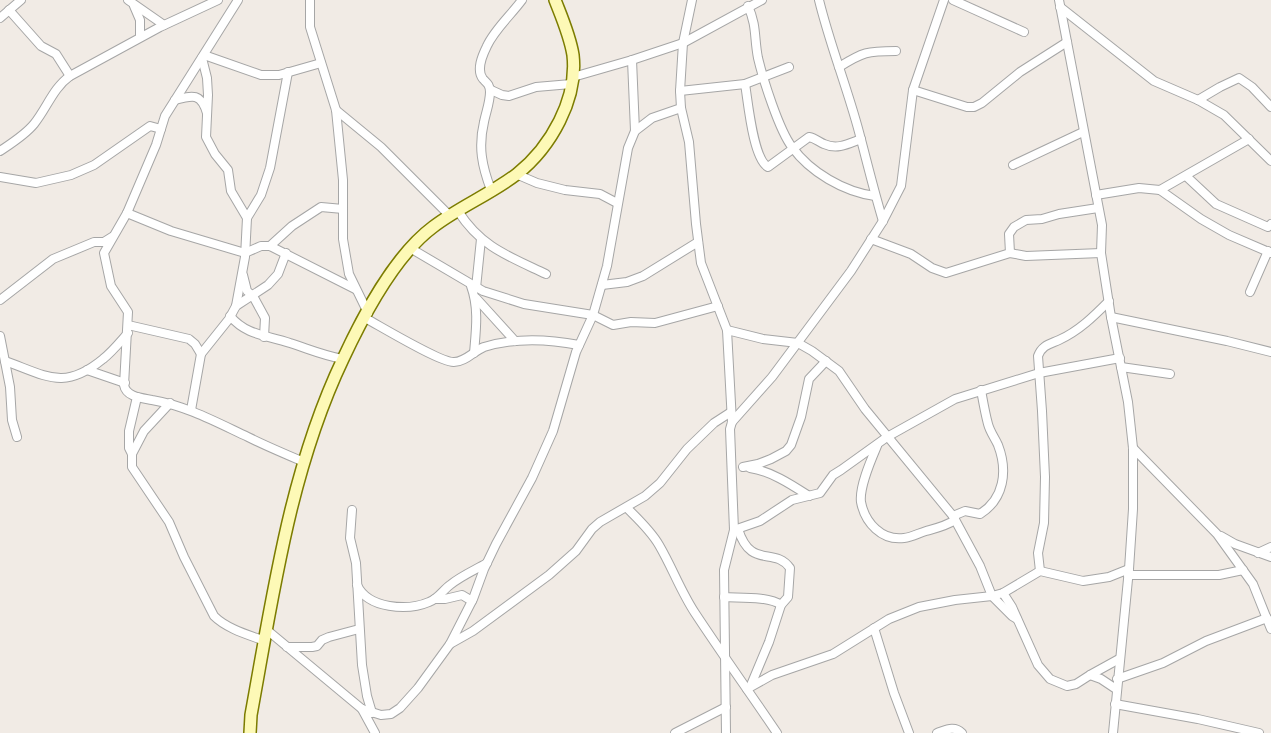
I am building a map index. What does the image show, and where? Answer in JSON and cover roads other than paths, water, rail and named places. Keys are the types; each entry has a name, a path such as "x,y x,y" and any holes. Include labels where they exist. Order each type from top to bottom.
{"main road":[{"path":"250,733 251,715 282,552 304,462 318,417 342,359 394,269 410,248 433,227 516,174 538,154 550,138 560,120 572,80 573,55 555,0"}],"street":[{"path":"0,18 21,0"},
{"path":"0,151 24,135 35,123 54,92 70,76 140,37 218,0"},
{"path":"238,0 165,116 127,213 104,253 111,286 128,312 125,389 129,394 170,403 191,410 304,462"},
{"path":"310,0 310,27 336,110 343,180 343,239 349,274 366,315 428,352 452,362 461,361 483,348 516,341 556,340 579,345"},
{"path":"491,190 481,161 482,130 490,90 479,71 486,47 492,37 522,0"},
{"path":"692,0 683,43 680,91 681,108 689,142 701,262 727,330 732,422 730,429 736,529 724,570 726,733"},
{"path":"490,90 502,96 508,96 572,80 683,43 762,0"},
{"path":"819,0 828,35 861,139 883,221"},
{"path":"732,422 772,377 851,271 883,221 901,186 914,90 944,0"},
{"path":"952,0 1024,32"},
{"path":"131,1 164,25"},
{"path":"131,1 140,20 140,37"},
{"path":"1060,3 1102,225 1102,253 1111,317 1128,402 1133,448 1133,509 1129,572 1112,733"},
{"path":"1060,3 1154,81 1198,100 1224,115 1271,161"},
{"path":"748,6 755,22 758,59 764,78 783,131 794,149 811,166 837,184 860,194 875,196"},
{"path":"9,10 41,46 56,54 70,76"},
{"path":"914,90 967,107 974,107 982,104 1020,72 1067,42"},
{"path":"838,67 869,51 896,51"},
{"path":"203,57 261,75 279,75 321,63"},
{"path":"203,57 207,78 207,140 228,170 231,191 247,218"},
{"path":"137,397 129,431 132,467 169,522 184,557 214,616 218,620 244,633 266,635 287,647 362,709 372,714 391,714 400,708 418,688 450,644 472,601 487,563 532,478 550,438 579,345 593,315 602,285 628,148 635,131 632,60"},
{"path":"680,91 745,84 789,67"},
{"path":"191,410 201,354 236,306 245,254 247,218 262,195 270,168 288,72"},
{"path":"1198,100 1220,86 1239,78 1252,87 1271,107"},
{"path":"745,84 756,144 762,162 768,167 809,137 834,148 861,139"},
{"path":"175,100 186,97 198,98 201,100 208,117"},
{"path":"635,131 652,118 681,108"},
{"path":"336,110 381,147 481,239 504,254 546,274"},
{"path":"0,177 36,183 71,175 94,165 150,126 161,129"},
{"path":"1013,166 1083,132"},
{"path":"1160,190 1249,138"},
{"path":"0,170 9,179"},
{"path":"516,174 537,183 565,190 600,194 617,203"},
{"path":"1186,176 1216,204 1268,227 1271,224"},
{"path":"1096,194 1139,188 1160,190 1222,231 1270,252 1250,292"},
{"path":"270,246 292,226 320,207 343,209"},
{"path":"1010,253 1009,234 1026,220 1042,220 1071,212 1098,208"},
{"path":"127,213 171,232 245,254 261,246 270,246 355,289"},
{"path":"0,300 53,259 94,242 104,242 114,236"},
{"path":"474,353 476,298 474,287 481,239"},
{"path":"871,239 911,254 932,268 946,273 1010,253 1026,256 1102,253"},
{"path":"602,285 626,282 643,276 698,242"},
{"path":"410,248 474,287 524,304 593,315 613,325 631,322 649,324 718,306"},
{"path":"236,306 268,285 278,274 286,253"},
{"path":"242,272 247,291 253,296 265,318 264,337"},
{"path":"476,298 516,341"},
{"path":"1040,571 1038,553 1044,523 1045,477 1038,356 1040,350 1085,325 1109,301"},
{"path":"230,316 238,325"},
{"path":"1111,317 1226,340 1271,352"},
{"path":"222,327 228,324 238,325 264,337 289,342 321,355 342,359"},
{"path":"128,329 189,340 195,344 201,354"},
{"path":"5,361 36,373 58,378 73,378 104,359 128,329"},
{"path":"727,330 763,339 798,342 812,350 839,371 865,409 954,518 980,566 992,596 1017,619"},
{"path":"0,336 10,387 12,420 17,437"},
{"path":"736,529 760,521 792,500 820,493 833,475 888,437 955,399 1040,373 1120,358"},
{"path":"743,467 771,459 791,446 801,417 809,379 826,361"},
{"path":"1121,367 1170,374"},
{"path":"87,370 125,383"},
{"path":"878,444 863,484 861,501 872,527 883,535 897,539 906,538 936,529 965,511 980,514 995,501 1002,488 1004,477 998,446 988,425 981,390"},
{"path":"132,454 144,430 170,403"},
{"path":"450,644 530,590 576,551 592,529 600,522 627,508 652,489 687,449 714,423 731,412"},
{"path":"1133,448 1217,534 1253,584 1271,630"},
{"path":"732,467 758,469 809,496"},
{"path":"627,508 659,544 695,612 726,661 749,688 777,733"},
{"path":"352,510 350,538 356,563 359,629 364,679 372,714"},
{"path":"736,529 747,549 757,554 771,557 790,568 788,597 781,605 769,642 749,688"},
{"path":"1217,534 1235,544 1271,557"},
{"path":"1258,553 1271,547"},
{"path":"435,599 459,578 487,563"},
{"path":"749,688 772,675 833,654 889,619 920,607 955,600 992,596 1004,592 1040,571 1084,581 1129,572 1219,575 1243,570"},
{"path":"356,584 364,594 388,607 420,604 435,599 462,595 472,601"},
{"path":"1004,592 1038,665 1050,679 1067,686 1076,684 1119,659"},
{"path":"724,596 777,602 781,605"},
{"path":"1117,678 1162,663 1206,641 1267,618"},
{"path":"874,628 909,733"},
{"path":"287,647 317,646 322,640 329,637 359,629"},
{"path":"1090,675 1101,679 1116,689"},
{"path":"1115,704 1259,733"},
{"path":"675,733 726,707"},
{"path":"362,709 375,733"},
{"path":"937,733 949,728 958,729 962,733"}]}
